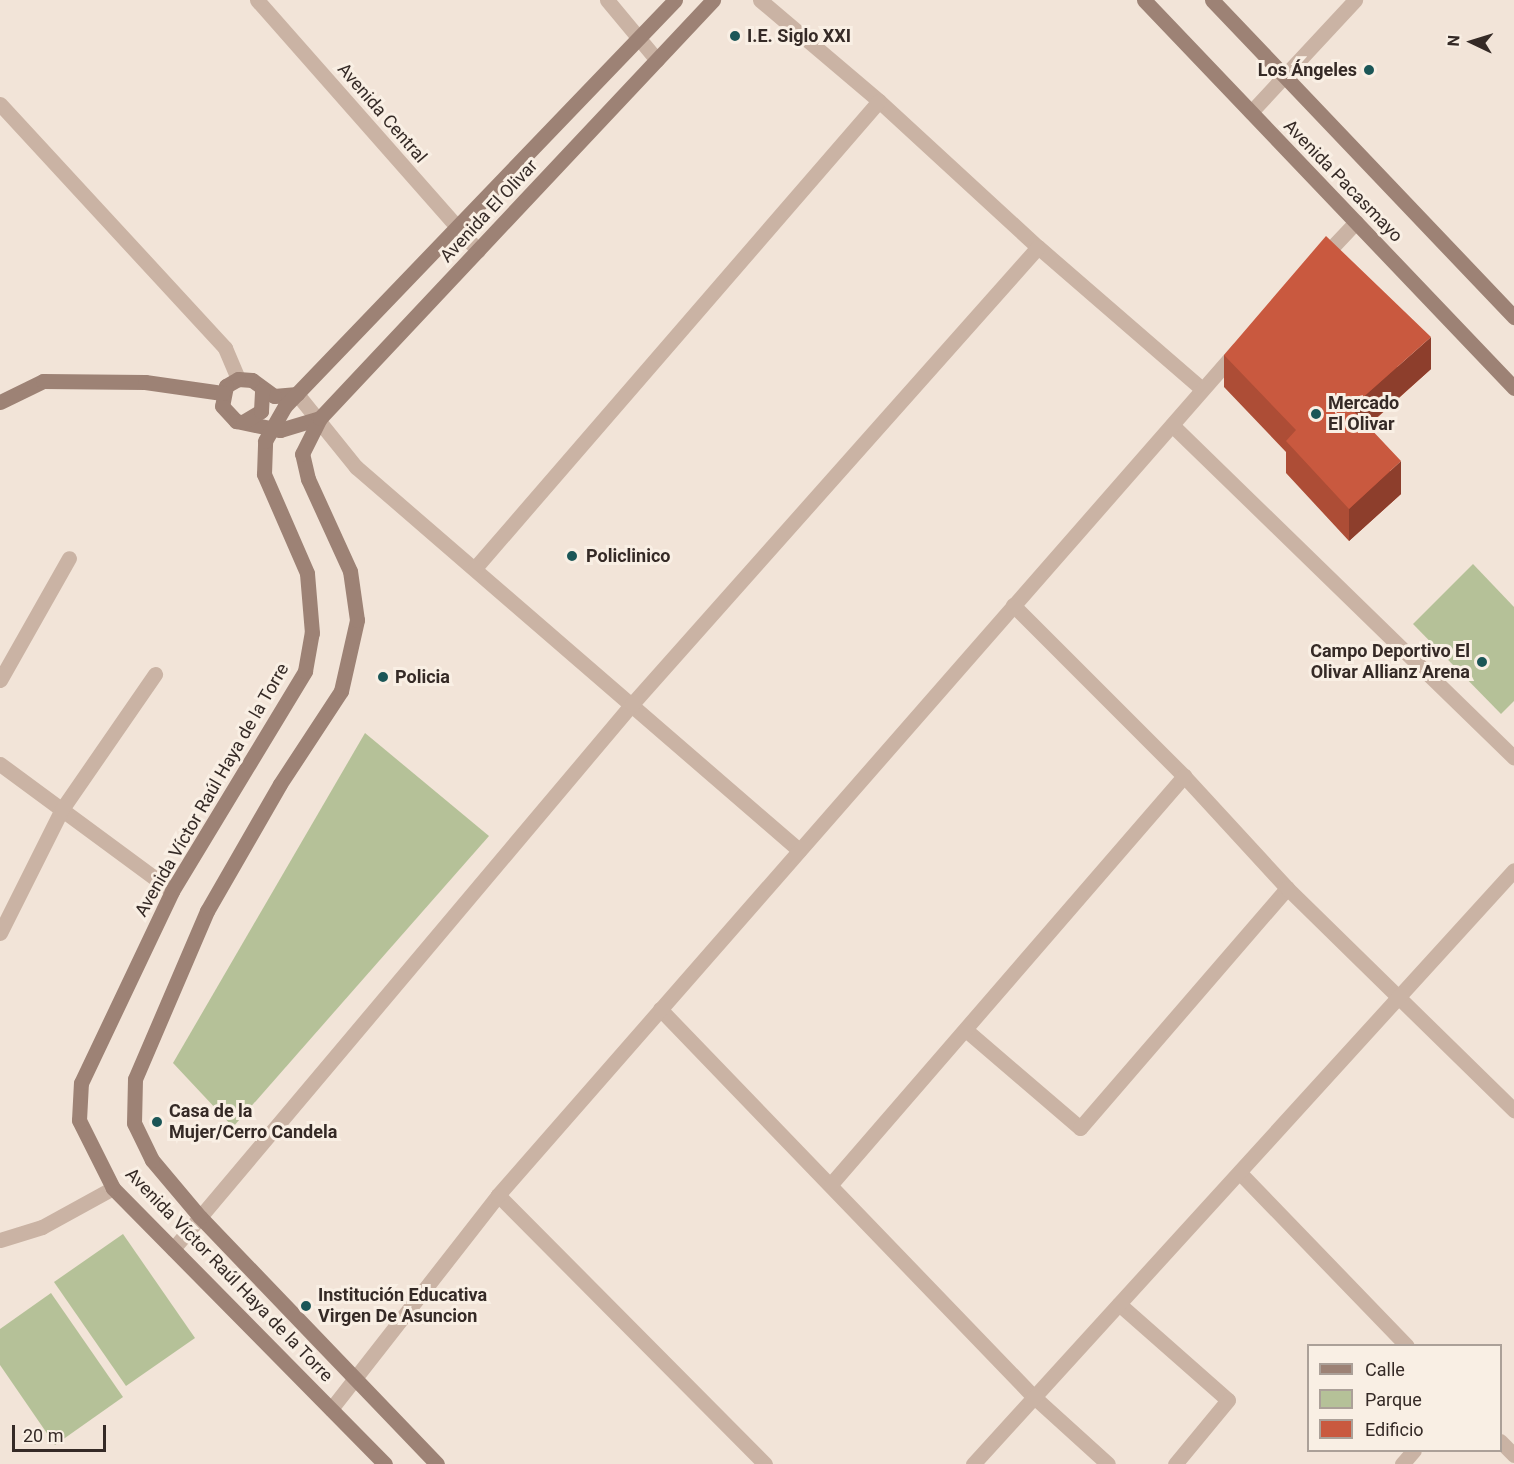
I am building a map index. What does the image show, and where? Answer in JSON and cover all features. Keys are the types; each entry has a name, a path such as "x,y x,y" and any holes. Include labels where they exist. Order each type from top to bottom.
{"street":[{"name":"Avenida Central","path":"257,0 478,251"},
{"path":"607,0 657,60"},
{"path":"268,435 297,394 675,0"},
{"name":"Avenida El Olivar","path":"200,1217 152,1160 134,1123 135,1079 207,911 280,784 341,691 357,620 350,571 308,479 302,454 320,418 713,0"},
{"path":"760,0 879,101 1038,247 1201,388"},
{"name":"Avenida Pacasmayo","path":"1144,0 1514,388"},
{"path":"1212,0 1514,317"},
{"path":"1251,112 1355,0"},
{"path":"475,568 879,101"},
{"path":"0,104 225,348 238,379"},
{"path":"1307,274 1356,222"},
{"path":"173,1249 633,704 1038,247"},
{"path":"331,1409 498,1195 1172,425 1201,388 1250,336"},
{"path":"0,402 43,381 145,382 222,393 238,379 252,380 262,390 284,397 297,394"},
{"path":"243,422 261,411 262,390"},
{"path":"222,393 225,413 268,435 320,418"},
{"path":"297,394 320,418 356,467 633,704 799,850"},
{"path":"1172,425 1514,758"},
{"name":"Avenida Víctor Raúl Haya de la Torre","path":"268,435 264,474 307,573 312,633 305,671 172,891 81,1083 79,1119 113,1188 385,1464"},
{"path":"0,680 69,558"},
{"path":"1013,605 1184,776 1287,888 1514,1110"},
{"path":"0,933 62,809 154,674"},
{"path":"0,764 172,891"},
{"path":"831,1184 967,1031 1184,776"},
{"path":"973,1464 1033,1396 1402,998 1514,870"},
{"path":"967,1031 1080,1128 1287,888"},
{"path":"660,1009 1033,1396 1108,1464"},
{"path":"1240,1173 1405,1344"},
{"path":"0,1240 42,1227 113,1188"},
{"path":"498,1195 765,1464"},
{"path":"200,1217 437,1464"},
{"path":"1119,1304 1228,1401 1175,1464"},
{"path":"1502,1444 1514,1455"},
{"path":"1402,1464 1412,1452"}],"green space":[{"name":"Campo Deportivo El Olivar Allianz Arena","path":"1473,564 1514,607 1514,701 1501,714 1413,624"},
{"path":"365,733 489,836 233,1127 173,1063"},
{"path":"123,1234 195,1338 126,1386 54,1282"},
{"path":"51,1293 123,1397 55,1445 0,1365 0,1329"}],"building":[{"name":"Mercado El Olivar","path":"1326,236 1431,337 1351,408 1401,461 1349,509 1286,441 1296,430 1224,355"}],"place":[{"name":"I.E. Siglo XXI","path":"735,36"},
{"name":"Los Ángeles","path":"1369,70"},
{"name":"Mercado El Olivar","path":"1316,414"},
{"name":"Policlinico","path":"572,556"},
{"name":"Campo Deportivo El Olivar Allianz Arena","path":"1482,662"},
{"name":"Policia","path":"383,677"},
{"name":"Casa de la Mujer/Cerro Candela","path":"157,1122"},
{"name":"Institución Educativa Virgen De Asuncion","path":"306,1306"}]}
